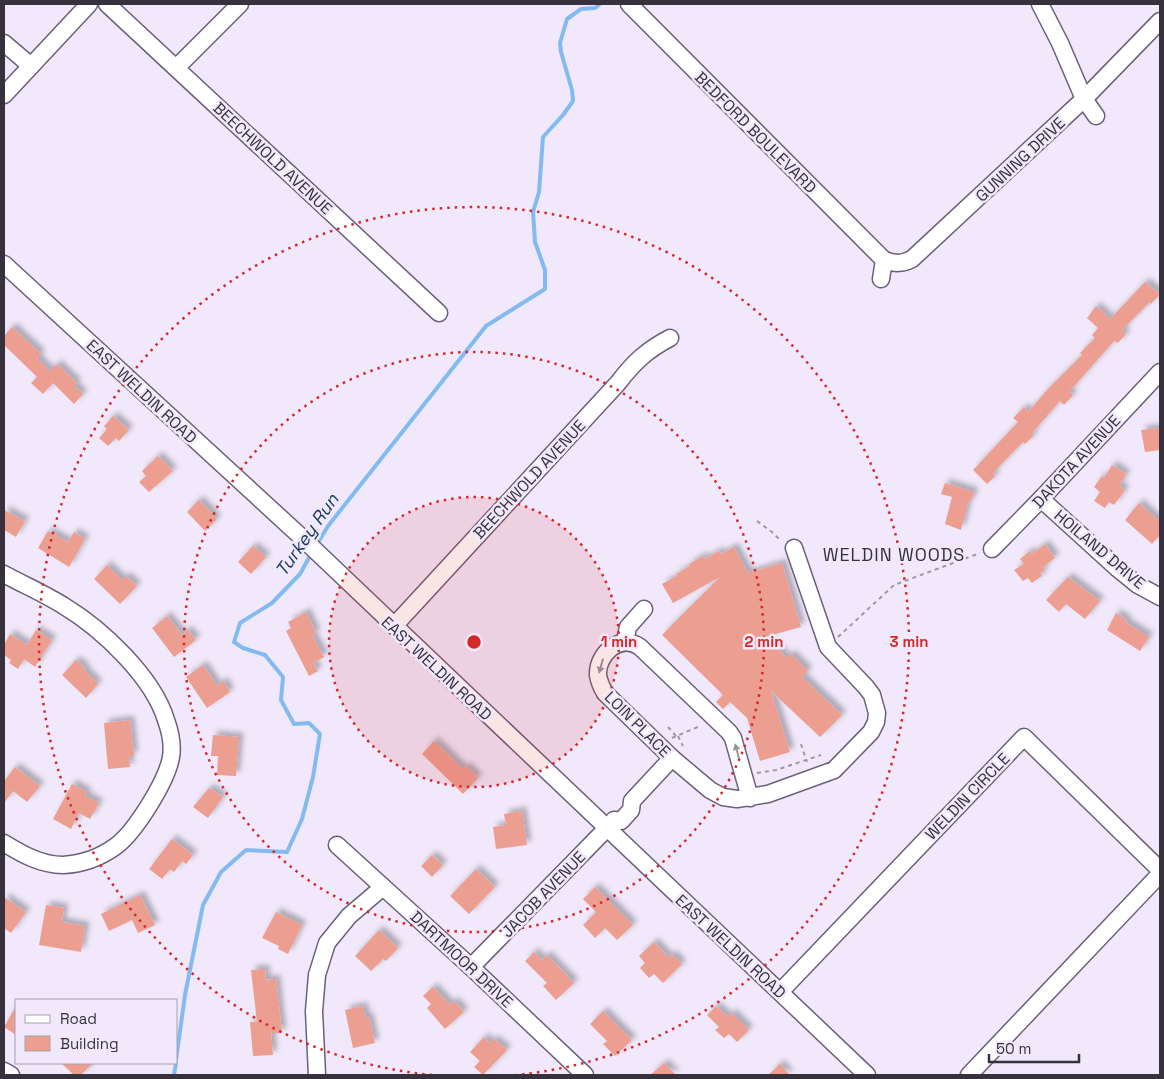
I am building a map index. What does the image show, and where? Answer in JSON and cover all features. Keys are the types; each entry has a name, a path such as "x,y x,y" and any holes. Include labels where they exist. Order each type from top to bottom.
{"street":[{"path":"4,95 89,4"},
{"name":"BEECHWOLD AVENUE","path":"107,4 439,313"},
{"path":"176,68 240,4"},
{"name":"BEDFORD BOULEVARD","path":"629,4 884,260"},
{"path":"1040,4 1060,43 1084,99 1096,116"},
{"name":"GUNNING DRIVE","path":"884,260 902,264 912,259 1084,99 1160,21"},
{"path":"4,43 31,66"},
{"path":"881,279 884,260"},
{"name":"EAST WELDIN ROAD","path":"4,264 298,534 394,626 611,824 780,992 867,1075"},
{"name":"BEECHWOLD AVENUE","path":"394,626 618,382 635,361 659,343 670,338"},
{"name":"DAKOTA AVENUE","path":"992,549 1160,372"},
{"name":"HOILAND DRIVE","path":"1041,498 1117,568 1138,585 1160,597"},
{"name":"LOIN PLACE","path":"625,641 617,644 604,656 599,666 600,684 605,693 678,752 710,790 723,797 750,798 768,794 834,770 872,732 877,712 872,695 866,687 828,647 794,548"},
{"path":"4,574 64,605 99,632 127,659 140,674 157,700 166,718 171,738 171,757 164,779 132,830 117,846 100,856 64,865 51,864 32,858 4,843"},
{"path":"644,609 628,627 625,641 633,642 640,647 729,732 733,738 750,798"},
{"name":"WELDIN CIRCLE","path":"780,992 1024,737 1160,870"},
{"name":"JACOB AVENUE","path":"471,967 611,824 612,814 624,802 632,801 678,752"},
{"name":"DARTMOOR DRIVE","path":"337,845 471,967 584,1075"},
{"path":"969,1075 1160,874"},
{"path":"317,1075 314,1010 317,975 327,943 349,916 383,888"},
{"path":"4,1071 11,1075"}],"path":[{"path":"828,647 894,585 992,549"},
{"path":"670,738 700,726"},
{"path":"668,727 677,736 678,752"},
{"path":"801,744 809,769"}],"building":[{"path":"1145,282 1160,294 1122,330 1126,334 1118,343 1114,341 1069,392 1073,395 1064,405 1060,401 1032,433 1034,435 1025,444 1023,442 993,473 995,476 987,484 973,470 1018,422 1013,418 1024,407 1028,412 1082,355 1080,353 1095,338 1092,335 1098,328 1087,318 1096,306 1110,319"},
{"path":"12,327 41,354 37,358 50,371 57,364 77,383 74,386 83,394 74,404 53,383 43,394 31,383 37,377 4,345 4,336"},
{"path":"113,416 129,430 119,441 116,438 108,446 99,438 107,429 104,426"},
{"path":"1160,428 1160,450 1145,452 1141,430"},
{"path":"158,456 173,471 149,492 139,482 146,476 142,471"},
{"path":"1112,465 1126,474 1119,486 1125,490 1114,505 1109,502 1105,508 1094,501 1100,492 1094,487 1102,476 1104,478"},
{"path":"945,483 974,492 970,503 968,502 961,530 945,524 952,497 941,494"},
{"path":"199,500 217,519 205,531 187,512"},
{"path":"1139,503 1160,522 1160,535 1152,544 1125,520"},
{"path":"4,510 25,521 16,537 4,530"},
{"path":"48,531 68,542 74,532 85,539 69,567 38,548"},
{"path":"1045,544 1055,558 1043,567 1045,570 1040,573 1042,576 1032,583 1028,578 1023,581 1014,570 1024,564 1020,559 1030,551 1032,554"},
{"path":"253,546 266,557 251,574 238,562"},
{"path":"734,547 748,573 782,563 801,627 765,637 787,658 791,654 808,671 802,677 842,715 820,737 771,691 790,752 760,761 747,718 730,702 723,709 716,702 723,695 662,635 720,577 673,603 662,584 677,576 676,574 690,566 689,564 703,556 705,559 719,551 721,554"},
{"path":"107,565 122,580 126,576 137,586 120,604 94,579"},
{"path":"1068,577 1100,601 1085,619 1066,604 1059,612 1046,600"},
{"path":"306,612 316,633 312,635 324,657 313,663 318,671 309,676 286,631 291,628 288,622"},
{"path":"1116,613 1127,620 1125,622 1149,637 1140,651 1107,630"},
{"path":"167,616 182,635 188,630 196,640 174,657 152,628"},
{"path":"36,630 52,640 35,667 24,659 18,669 9,663 11,660 4,655 4,645 10,634 27,645"},
{"path":"76,660 98,684 86,698 62,675"},
{"path":"203,665 217,686 223,681 230,692 207,708 186,677"},
{"path":"130,720 134,756 129,756 130,767 108,769 104,723"},
{"path":"213,735 239,737 236,776 217,775 218,756 211,756"},
{"path":"434,741 463,769 466,766 478,778 463,794 422,754"},
{"path":"15,767 40,786 27,802 13,791 4,803 4,781"},
{"path":"72,784 87,792 85,796 99,803 90,819 79,813 71,829 53,819"},
{"path":"209,788 223,797 208,818 193,807"},
{"path":"522,811 527,845 496,849 493,827 506,825 504,814"},
{"path":"172,839 193,855 186,864 182,861 174,872 170,869 162,879 149,869"},
{"path":"432,855 443,865 432,877 421,866"},
{"path":"476,869 495,887 469,914 450,896"},
{"path":"595,887 633,925 617,940 605,928 595,938 583,925 596,912 583,899"},
{"path":"140,895 155,925 138,933 132,920 109,931 101,914"},
{"path":"4,897 26,912 11,933 4,928"},
{"path":"46,905 64,908 62,922 85,926 81,952 39,945"},
{"path":"276,912 302,925 288,954 278,949 279,946 262,938"},
{"path":"379,930 398,948 386,961 383,959 371,971 355,956"},
{"path":"654,942 669,958 672,954 682,964 663,983 654,974 649,978 640,968 645,963 639,956"},
{"path":"534,952 542,960 547,955 574,983 556,1000 543,986 547,983 525,961"},
{"path":"265,969 266,980 276,979 282,1033 271,1033 273,1055 253,1056 250,1022 257,1022 251,970"},
{"path":"433,987 450,1005 454,1001 464,1012 445,1029 427,1008 431,1004 423,996"},
{"path":"363,1006 366,1018 369,1017 375,1043 353,1048 345,1010"},
{"path":"716,1006 728,1017 732,1013 749,1030 737,1042 729,1034 724,1038 715,1030 719,1027 707,1015"},
{"path":"15,1008 15,1034 4,1027"},
{"path":"603,1011 632,1040 615,1056 603,1044 607,1041 590,1024"},
{"path":"484,1037 490,1043 494,1039 507,1050 483,1075 474,1067 480,1061 470,1052"},
{"path":"664,1063 676,1075 650,1075"},
{"path":"62,1064 92,1064 81,1075 74,1075"},
{"path":"780,1064 790,1075 768,1075"}],"waterway":[{"name":"Turkey Run","path":"316,546 328,526 486,326 545,289 545,270 535,242 533,212 539,192 543,137 573,101 560,43 567,19 581,9 595,8 600,4"},
{"name":"Turkey Run","path":"178,1046 185,995 203,905 221,872 246,850 287,852 302,819 313,777 320,734 309,723 294,724 281,700 283,677 265,655 243,648 234,642 240,623 272,603 300,574 311,554"},
{"name":"Turkey Run","path":"174,1075 176,1064"}],"district":[{"name":"WELDIN WOODS","path":"894,555"}]}
